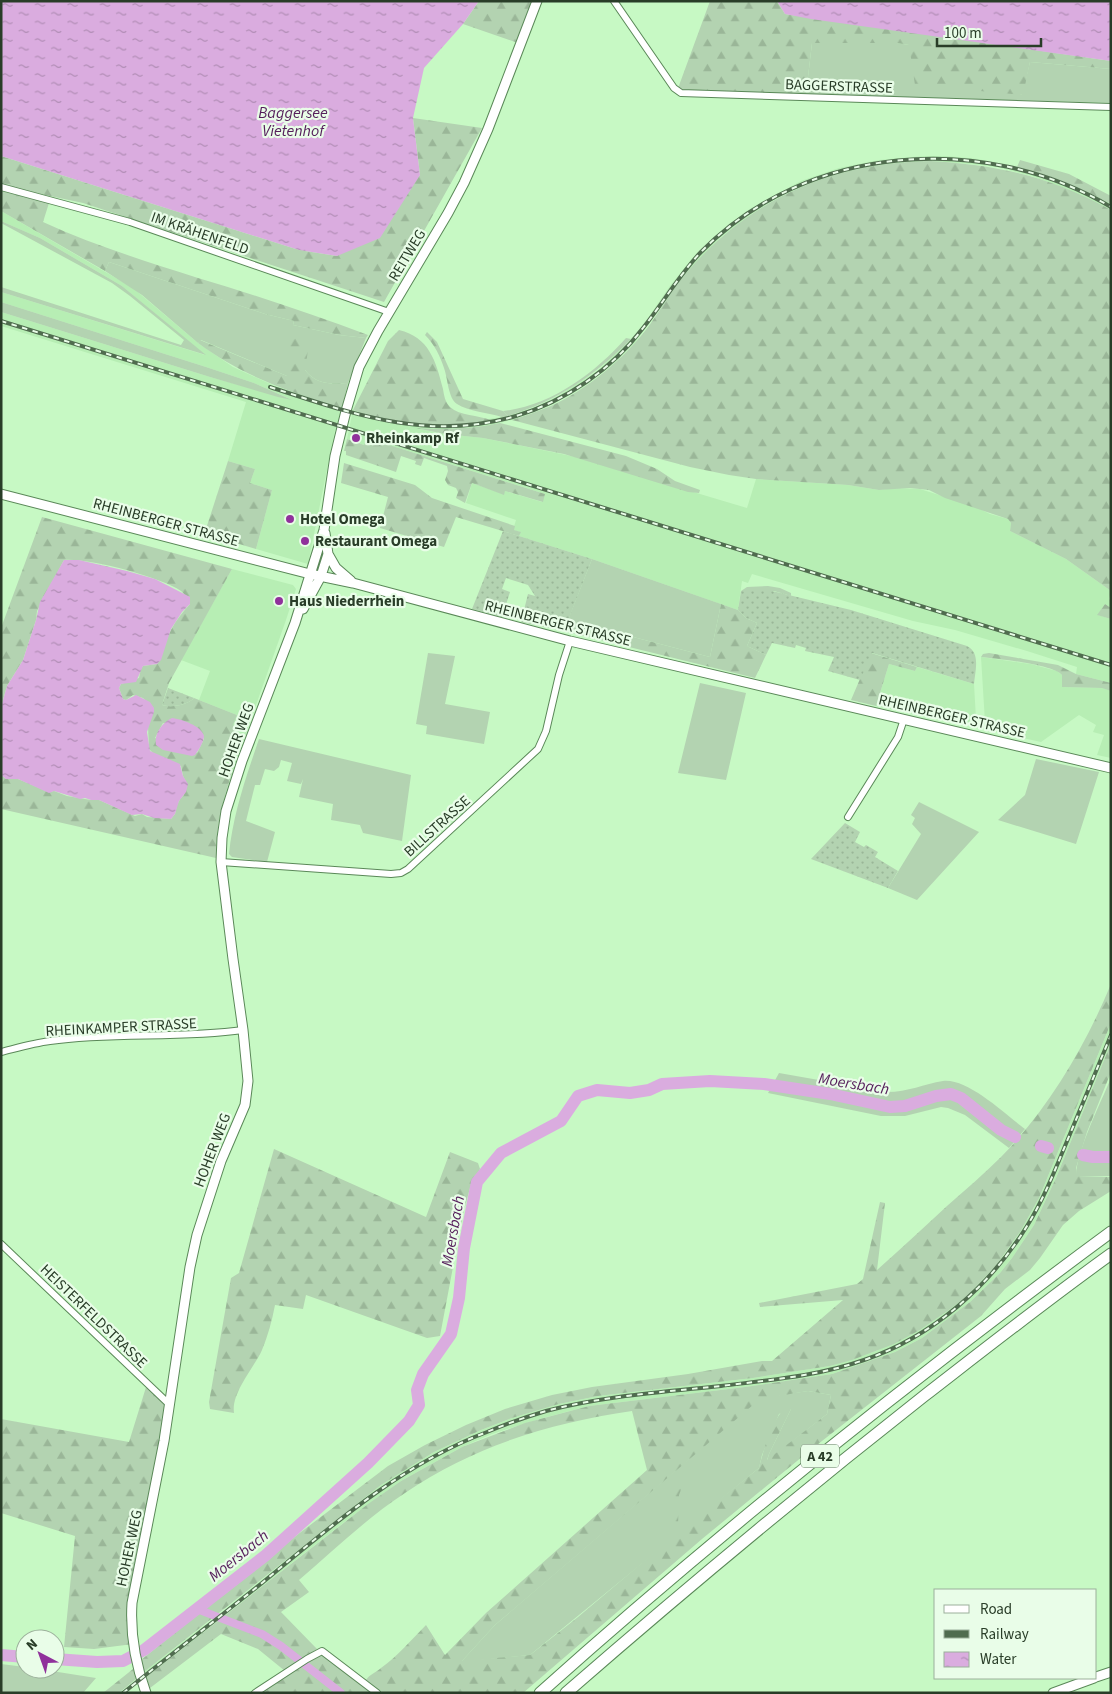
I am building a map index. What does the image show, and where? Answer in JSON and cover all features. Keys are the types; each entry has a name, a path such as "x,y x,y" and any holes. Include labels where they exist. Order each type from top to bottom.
{"highway":[{"name":"A 42","path":"540,1693 702,1552 839,1440 966,1340 1111,1232"},
{"name":"A 42","path":"566,1693 718,1562 857,1449 983,1350 1111,1254"}],"main road":[{"name":"REITWEG","path":"310,574 324,530 335,456 352,390 368,348 428,248 464,183 488,129 537,1"},
{"name":"RHEINBERGER STRASSE","path":"1,494 310,574 353,583 570,641 1111,768"},
{"name":"REITWEG","path":"321,576 328,554 324,530"},
{"path":"328,554 336,568 353,583"},
{"name":"HOHER WEG","path":"146,1693 135,1660 131,1623 132,1603 164,1442 190,1267 197,1235 221,1161 245,1104 248,1081 244,1030 221,862 224,825 230,798 242,761 295,623 310,574"},
{"name":"HOHER WEG","path":"295,623 321,576"},
{"path":"1097,1676 1111,1672"},
{"path":"1053,1693 1090,1679"}],"street":[{"name":"BAGGERSTRASSE","path":"614,1 674,88 681,93 1111,106"},
{"name":"IM KRÄHENFELD","path":"1,187 65,203 138,225 389,312"},
{"name":"BILLSTRASSE","path":"221,862 391,874 401,873 408,869 538,749 546,731 559,675 570,641"},
{"path":"848,817 898,737 904,720"},
{"name":"RHEINKAMPER STRASSE","path":"1,1052 48,1041 82,1038 203,1035 244,1030"},
{"name":"HEISTERFELDSTRASSE","path":"1,1244 170,1405"},
{"path":"255,1693 322,1651 377,1693"}],"shaded area":[{"path":"924,156 978,159 1035,171 1087,191 1111,204 1111,210 1081,195 1032,176 997,167 931,161 858,168 828,177 778,197 721,237 687,272 634,344 611,366 582,388 551,405 511,420 488,426 457,429 419,429 483,438 576,457 747,508 756,479 848,485 879,490 895,488 920,489 974,506 990,514 1008,519 1011,523 1010,531 1066,559 1111,591 1109,599 1111,601 1111,608 1105,604 1098,615 1111,619 1111,683 1076,674 1077,667 1027,651 955,630 913,621 752,574 748,583 742,581 738,610 592,559 519,536 520,532 513,530 516,520 466,503 472,483 503,494 505,491 542,502 545,494 367,438 364,445 347,439 353,410 398,422 456,424 508,416 536,407 558,396 596,372 618,352 639,331 670,286 695,255 727,226 750,209 801,181 839,168 879,160"},
{"path":"1,211 133,288 198,343 233,367 275,386 342,408 337,430 335,430 308,564 256,549 272,490 250,483 255,469 228,461 246,402 1,326 1,312 210,377 290,399 254,383 1,302 1,292 205,355 122,286 40,238 1,221"},
{"path":"232,569 293,585 296,589 232,773 221,770 236,727 232,726 237,715 199,700 210,671 181,660"},
{"path":"981,657 1031,664 1057,671 1062,675 1062,687 1103,688 1111,691 1111,758 1097,755 1104,735 1093,732 1096,725 1079,715 1041,742 991,731 985,722"},
{"path":"889,664 915,671 917,667 974,684 976,719 965,725 876,706"},
{"path":"1111,1023 1111,1043 1056,1178 1034,1225 1000,1273 970,1302 922,1338 895,1352 832,1374 745,1387 589,1406 492,1434 462,1447 401,1481 347,1520 238,1605 233,1603 381,1485 434,1452 481,1430 512,1418 559,1404 598,1396 753,1378 830,1366 876,1351 920,1330 949,1310 984,1279 1006,1253 1020,1232 1039,1198"},
{"path":"205,1625 210,1627 146,1677 144,1672"}],"green space":[{"path":"479,1 537,1 521,44 463,24"},
{"path":"710,1 777,1 785,14 1111,61 1111,69 1030,62 1023,95 915,85 909,45 897,43 812,43 806,94 677,91"},
{"path":"812,43 897,43 909,45 1022,95 1030,62 1111,69 1111,103 806,94"},
{"path":"413,118 482,128 384,302 83,203 1,184 1,156 299,250 337,256 420,175"},
{"path":"1020,160 1069,174 1111,196 1111,204 1065,182 1017,167"},
{"path":"931,161 979,166 1024,175 1067,189 1111,210 1111,591 1066,559 1010,531 1011,523 1008,519 945,498 929,490 910,488 879,490 848,485 756,479 729,475 690,467 512,420 551,406 564,399 590,383 614,364 650,324 681,279 712,246 738,224 767,205 797,189 828,177 861,168 895,163"},
{"path":"1,191 49,203 43,222 81,238 368,335 366,338 339,335 293,325 294,321 265,314 109,262 105,271 1,211"},
{"path":"1,221 40,238 122,286 206,355 1,292 1,287 181,345 184,340 112,283 1,223"},
{"path":"109,262 265,314 294,321 293,325 339,335 366,338 348,383 319,381 305,370 287,376 201,340 198,343 142,295 105,271"},
{"path":"1,302 254,383 292,400 210,377 1,312"},
{"path":"290,329 310,337 305,370 309,375 319,381 348,383 342,408 267,382 232,365 198,343 200,340 287,376"},
{"path":"399,330 418,338 430,352 446,401 450,407 459,412 491,420 457,425 421,425 386,420 353,410 388,341"},
{"path":"427,332 437,342 463,399 503,411 508,416 502,417 473,410 454,401 441,359 425,335"},
{"path":"626,338 631,339 604,364 559,395 508,416 503,411 521,408 538,402 571,386 614,351"},
{"path":"500,423 626,456 657,469 675,481 700,490 699,493 688,492 564,454 483,438 445,434 415,428 479,427"},
{"path":"367,438 545,494 543,502 505,491 504,495 472,483 465,503 456,498 458,492 456,488 448,485 445,480 448,471 447,466 424,458 421,466 415,464 416,461 401,456 396,472 346,455 346,451 344,451 347,439 364,445"},
{"path":"228,461 255,469 250,483 272,490 256,549 219,538 203,538"},
{"path":"344,463 415,485 432,498 515,526 514,530 521,532 519,536 456,517 444,547 380,528 388,497 341,483"},
{"path":"42,517 232,569 169,683 162,705 179,705 194,698 237,715 233,725 236,727 221,770 232,773 220,815 216,858 1,809 1,775 6,779 18,779 49,792 54,791 67,796 99,800 135,816 142,814 147,817 171,819 175,814 180,799 184,795 186,782 181,766 153,753 149,749 147,702 143,698 133,695 126,700 123,699 119,688 121,684 139,678 143,666 157,664 173,626 190,604 182,592 157,580 106,565 64,560 37,611 36,620 23,660 7,686 1,707 1,628","holes":["163,723 202,733 204,739 197,753 155,738"]},
{"path":"503,531 592,559 564,631 521,622 528,594 535,596 528,585 506,578 502,589 510,592 502,617 472,609"},
{"path":"592,559 721,604 710,657 568,620"},
{"path":"768,586 780,588 791,593 791,596 774,591 741,591 747,587"},
{"path":"768,590 851,610 967,646 976,658 974,684 872,653 860,680 828,671 834,657 805,651 806,648 796,645 795,648 772,643 766,655 747,646 757,623 746,618 738,610 741,591"},
{"path":"721,604 738,610 746,618 757,623 747,646 766,655 755,678 564,631 568,620 710,657"},
{"path":"1105,604 1111,608 1111,619 1097,615"},
{"path":"428,653 455,656 445,704 490,712 484,744 426,734 427,726 416,724"},
{"path":"871,653 917,667 915,671 889,664 876,706 851,700"},
{"path":"989,653 1058,665 1076,674 1111,683 1111,691 1102,688 1062,687 1062,675 1056,671 1024,663 981,657 983,654"},
{"path":"700,683 746,693 726,780 678,773"},
{"path":"168,688 194,698 179,705 162,705"},
{"path":"259,739 411,775 402,841 363,833 360,825 331,820 333,804 299,797 303,779 301,784 287,781 292,763 281,760 279,767 274,771 265,769 260,785 255,785 246,821 275,832 267,862 232,857 229,854 237,810"},
{"path":"1036,759 1099,772 1076,844 998,820 1025,795"},
{"path":"919,802 979,832 917,900 888,888 921,834 912,824 915,818 911,815"},
{"path":"845,823 860,832 855,842 864,847 866,845 878,852 875,857 898,871 888,888 811,859"},
{"path":"1111,984 1111,1023 1039,1198 1020,1232 995,1267 966,1297 949,1310 920,1330 894,1344 830,1366 753,1378 598,1396 559,1404 512,1418 481,1430 434,1452 381,1485 144,1672 141,1660 301,1532 388,1466 425,1445 505,1409 552,1395 592,1387 772,1361 843,1300 760,1307 759,1303 857,1284 863,1279 880,1202 885,1203 877,1270 895,1254 995,1163 1034,1119 1050,1098 1077,1054"},
{"path":"1111,1043 1111,1072 1087,1132 1076,1168 1077,1176 1111,1177 1111,1191 1079,1211 1063,1225 1030,1270 1005,1289 981,1316 808,1452 702,1539 523,1693 382,1693 366,1680 405,1647 426,1625 445,1655 486,1613 647,1470 632,1411 572,1422 542,1430 486,1450 431,1476 377,1513 299,1580 309,1592 281,1612 317,1649 285,1671 258,1649 221,1634 150,1688 146,1677 368,1504 401,1481 462,1447 525,1423 589,1406 745,1387 832,1374 895,1352 922,1338 970,1302 1000,1273 1034,1225 1056,1178","holes":["808,1391 831,1395 827,1414 767,1460 791,1409 788,1407 783,1410 774,1424 759,1468 530,1655 462,1661 495,1625 760,1399"]},
{"path":"779,1073 887,1092 902,1091 943,1081 953,1082 975,1091 1025,1129 1009,1148 965,1115 948,1108 941,1107 905,1116 881,1116 768,1093"},
{"path":"1111,1078 1111,1176 1076,1176 1084,1141"},
{"path":"274,1149 426,1217 450,1152 478,1163 480,1169 470,1188 463,1214 440,1336 427,1338 306,1295 303,1309 275,1305 264,1344 239,1389 234,1405 234,1413 210,1409 209,1402 231,1278 239,1273"},
{"path":"147,1384 170,1405 132,1603 133,1644 94,1649 65,1647 75,1536 1,1513 1,1419 129,1442"},
{"path":"808,1391 831,1395 827,1414 767,1461 791,1409 779,1414 762,1455 759,1468 530,1655 461,1662 495,1625 760,1398"},
{"path":"677,1483 680,1483 682,1487 679,1495 678,1526 674,1532 671,1531 670,1524 673,1489"},
{"path":"321,1654 373,1693 261,1693"},
{"path":"1,1664 15,1666 15,1679 65,1679 65,1673 96,1678 83,1693 1,1693"},
{"path":"133,1669 136,1679 119,1693 103,1693"}],"water":[{"name":"Baggersee Vietenhof","path":"1,1 479,1 463,24 424,68 413,118 420,175 380,238 337,256 299,250 1,156"},
{"path":"777,1 1111,1 1111,61 811,19 785,14"},
{"path":"64,560 79,560 155,579 190,597 190,604 182,612 171,629 161,660 157,664 143,666 136,682 121,684 119,688 123,699 126,700 136,695 150,702 154,712 147,732 150,751 180,764 183,776 188,784 186,792 179,801 175,814 171,819 154,818 142,814 132,815 99,800 80,799 54,791 49,793 18,779 6,779 1,775 1,707 7,686 23,660 40,602"},
{"path":"172,718 191,724 202,732 204,736 203,741 195,755 163,750 156,745 156,736 160,729"}],"waterway":[{"name":"Moersbach","path":"65,1660 97,1662 123,1661 144,1650 266,1555 368,1463 409,1421 419,1405 417,1390 423,1374 451,1334 459,1298 464,1248 477,1182 501,1153 561,1121 578,1096 597,1090 630,1093 649,1090 662,1084 710,1081 764,1084 830,1094 890,1107 905,1106 936,1096 951,1094 961,1098 1001,1130 1015,1137"},
{"name":"Moersbach","path":"1041,1146 1048,1148"},
{"name":"Moersbach","path":"1083,1155 1111,1157"},
{"path":"197,1609 262,1634 281,1646 341,1693"},
{"name":"Moersbach","path":"1,1655 15,1656"}],"railway":[{"path":"270,387 361,415 421,425 452,426 484,423 535,410 587,382 617,357 631,343 701,252 744,216 792,189 844,170 898,160 953,159 1008,167 1061,183 1111,207"},
{"path":"1,321 1111,665"},
{"path":"123,1693 368,1498 426,1461 456,1445 516,1421 568,1406 633,1395 721,1386 829,1370 864,1360 889,1350 913,1338 936,1323 977,1289 1012,1248 1027,1226 1050,1181 1111,1035"}],"place":[{"name":"Rheinkamp Rf","path":"356,438"},
{"name":"Hotel Omega","path":"290,519"},
{"name":"Restaurant Omega","path":"305,541"},
{"name":"Haus Niederrhein","path":"279,601"}]}
